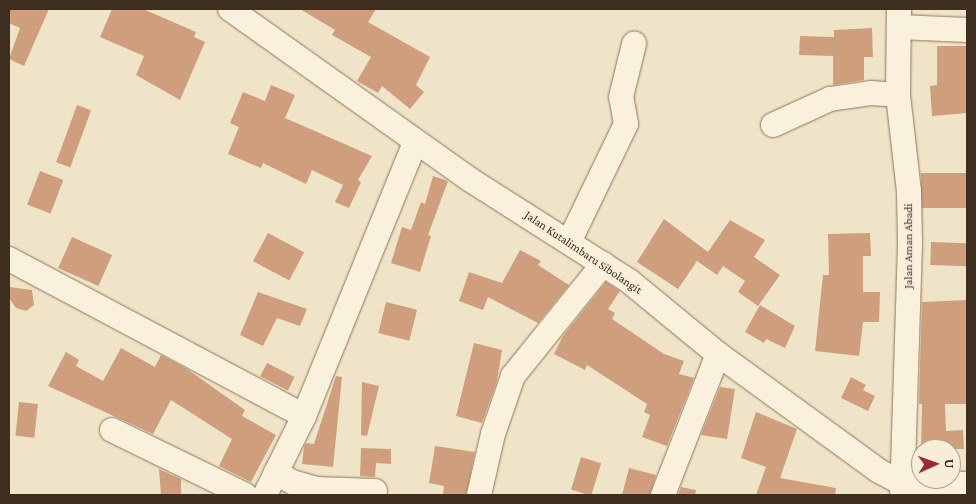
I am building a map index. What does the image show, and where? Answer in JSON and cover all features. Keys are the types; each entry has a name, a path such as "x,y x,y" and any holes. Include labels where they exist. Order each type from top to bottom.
{"street":[{"name":"Jalan Kutalimbaru Sibolangit","path":"230,9 415,142 629,281 718,354 879,470 902,489 967,484"},
{"path":"899,18 967,30"},
{"name":"Jalan Aman Abadi","path":"899,18 898,95 909,191 910,244 902,489"},
{"path":"569,242 626,124 621,97 634,44"},
{"path":"773,125 830,99 864,93 898,95"},
{"path":"265,495 304,416 415,142"},
{"path":"9,259 304,416"},
{"path":"479,495 493,434 513,376 602,264"},
{"path":"663,495 718,354"},
{"path":"112,430 210,486 245,495"},
{"path":"276,472 292,482 316,489 375,491"}],"building":[{"path":"9,9 49,9 24,66 9,59 20,28 9,23"},
{"path":"112,9 143,9 196,32 194,37 205,42 180,100 136,75 144,56 100,37"},
{"path":"300,9 376,9 368,22 430,57 416,85 424,92 410,109 382,86 378,93 357,81 371,57 332,35 335,30"},
{"path":"872,28 873,57 864,57 864,80 833,85 833,56 799,55 800,36 834,37 834,30"},
{"path":"937,46 967,46 967,113 932,116 930,86 937,85"},
{"path":"271,85 295,95 285,118 372,156 358,180 361,182 349,208 335,202 343,185 312,170 306,184 263,163 261,168 228,154 239,127 230,123 243,92 265,101"},
{"path":"77,105 91,110 70,167 56,162"},
{"path":"40,171 63,180 50,214 27,205"},
{"path":"921,173 967,173 967,208 921,208"},
{"path":"433,176 448,181 428,235 431,236 420,272 391,263 402,227 411,230 421,202 425,204"},
{"path":"664,219 708,252 730,220 765,240 754,257 780,275 758,306 738,292 745,281 723,266 717,275 697,261 678,289 637,262"},
{"path":"268,233 304,252 289,281 253,261"},
{"path":"870,233 871,256 863,256 863,292 880,292 879,322 863,322 859,356 815,351 823,275 829,275 828,234"},
{"path":"72,237 112,255 98,286 58,268"},
{"path":"931,242 967,243 966,266 930,265"},
{"path":"520,250 541,261 538,265 569,285 538,323 488,297 483,310 459,301 469,272 502,283"},
{"path":"606,282 620,291 608,309 615,313 612,319 664,354 684,361 679,374 694,378 667,446 642,437 650,415 644,412 647,404 587,365 585,370 554,354 563,336"},
{"path":"9,287 32,290 34,305 26,311 16,308 9,298"},
{"path":"258,292 307,309 300,326 277,318 263,346 240,335"},
{"path":"967,300 967,404 945,404 946,431 963,430 964,449 961,449 961,439 921,439 922,404 919,404 922,302"},
{"path":"386,302 417,310 409,341 378,333"},
{"path":"760,305 795,326 785,348 766,339 764,343 745,332"},
{"path":"474,343 502,350 497,381 482,423 456,416"},
{"path":"121,348 155,367 161,355 187,369 245,410 242,416 276,435 251,482 219,466 232,439 171,400 153,434 48,386 66,352 79,360 76,366 103,381"},
{"path":"267,363 295,377 288,390 260,376"},
{"path":"336,376 342,377 333,467 302,464 304,447 306,443 314,444"},
{"path":"851,377 866,385 863,390 875,396 868,411 841,398"},
{"path":"362,382 379,386 367,436 361,435"},
{"path":"720,387 735,389 727,439 701,435"},
{"path":"19,402 38,404 34,438 15,436"},
{"path":"756,412 797,429 780,478 836,488 835,495 756,495 766,467 741,458"},
{"path":"435,446 475,452 466,495 443,495 444,486 429,483"},
{"path":"361,448 391,449 391,464 376,463 375,477 360,476"},
{"path":"581,457 601,463 591,495 571,490"},
{"path":"629,468 656,475 650,495 622,495"},
{"path":"159,469 181,479 181,495 161,495"},
{"path":"681,487 696,490 695,495 678,495"}]}
